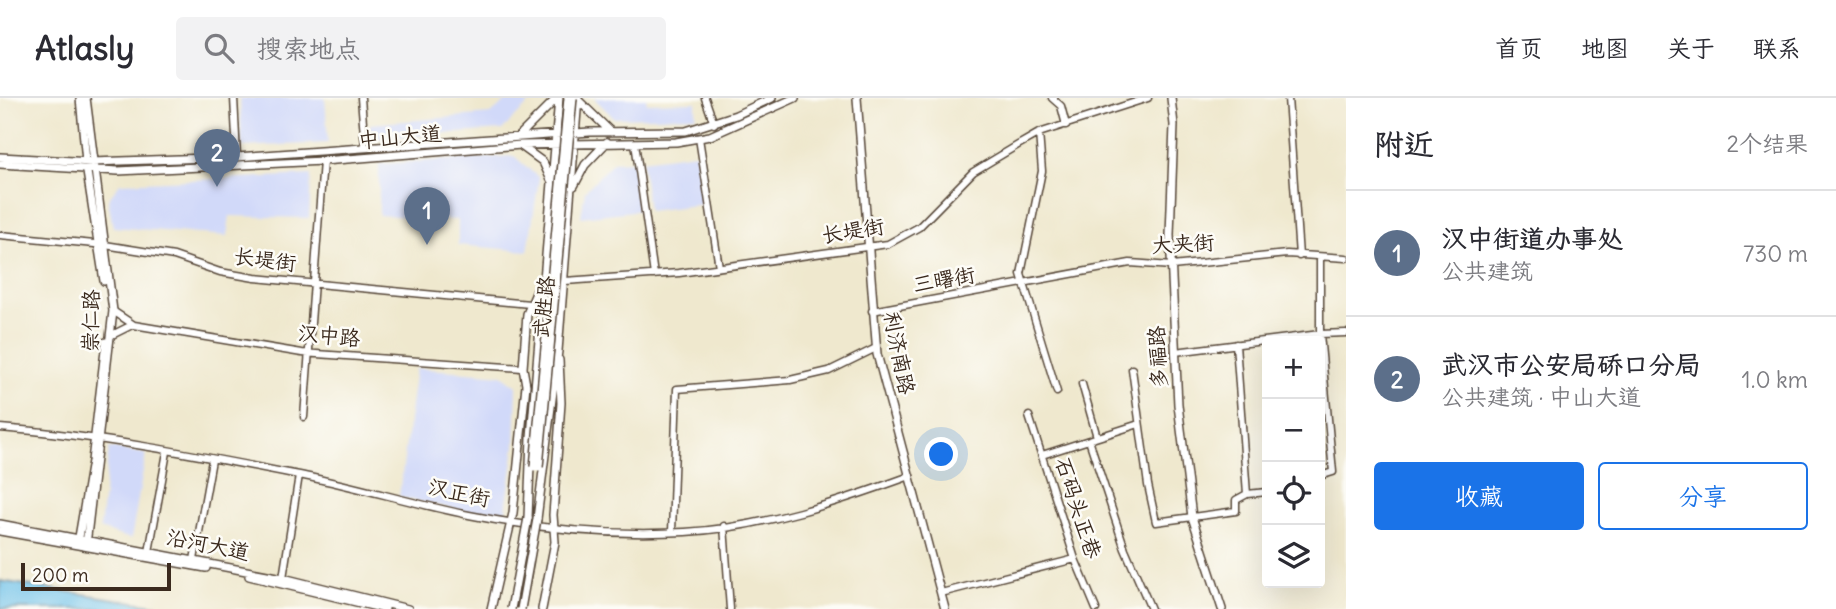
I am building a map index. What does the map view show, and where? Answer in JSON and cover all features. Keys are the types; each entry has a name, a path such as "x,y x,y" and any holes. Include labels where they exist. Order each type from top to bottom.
{"main road":[{"name":"崇仁路","path":"80,98 113,311 112,335 83,541"},
{"name":"崇仁路","path":"86,98 89,162"},
{"name":"武胜路","path":"535,495 533,407 558,98"},
{"path":"552,186 542,162 519,141 558,98"},
{"path":"535,495 568,98"},
{"name":"中山大道","path":"0,164 90,172 323,161 557,135 686,131 714,124 772,98"},
{"name":"中山大道","path":"0,157 89,162 237,157 365,147 519,141 556,144 635,143 699,138 736,126 795,98"},
{"name":"利济南路","path":"858,98 876,348 945,609"},
{"name":"多福路","path":"1171,98 1174,125 1172,266 1175,352 1192,517 1223,609"},
{"name":"武胜路","path":"532,518 552,408 565,281 577,99"},
{"path":"537,467 577,99"},
{"path":"577,99 611,132"},
{"path":"572,194 585,165 607,142"},
{"name":"崇仁路","path":"97,439 109,311 102,245"},
{"path":"533,407 523,368 530,304 545,268"},
{"path":"542,609 555,542 561,403 558,351"},
{"path":"491,609 510,521 526,385"},
{"path":"68,535 82,525 87,517"},
{"path":"87,517 90,530 100,542"},
{"path":"511,609 532,518"},
{"path":"521,609 532,518"},
{"name":"沿河大道","path":"0,524 68,535 83,541 240,574 385,609"},
{"name":"沿河大道","path":"0,531 100,542 283,578 408,609"}],"street":[{"path":"234,98 237,157"},
{"path":"362,98 365,147"},
{"path":"705,98 714,124"},
{"path":"1052,98 1061,106 1066,125"},
{"name":"长堤街","path":"565,281 654,275 868,248 901,240 919,227 956,185 1039,133 1147,98"},
{"path":"1288,98 1298,256"},
{"path":"1039,133 1042,171 1023,263 1022,283 1057,392"},
{"path":"699,138 719,267"},
{"path":"635,143 654,275"},
{"path":"304,417 311,354 323,161"},
{"name":"长堤街","path":"0,235 102,245 174,256 220,272 530,304"},
{"name":"大夹街","path":"1022,283 1130,263 1172,266 1248,257 1346,258"},
{"path":"1320,258 1320,334 1333,472 1325,474"},
{"name":"三曙街","path":"872,311 1022,283"},
{"name":"汉中路","path":"113,311 134,325 311,354 523,368"},
{"path":"112,335 134,325"},
{"path":"1175,352 1346,333"},
{"path":"1236,344 1247,494"},
{"path":"672,532 677,389 790,380 829,371 876,348"},
{"path":"1132,369 1156,522 1236,511 1236,500 1247,494 1262,492"},
{"path":"1082,384 1097,437"},
{"name":"石码头正巷","path":"1029,416 1075,559 1096,609"},
{"path":"1042,455 1139,424"},
{"name":"汉正街","path":"0,428 97,439 299,475 452,511 554,528 672,532 724,526 833,503 910,476"},
{"path":"1089,440 1125,549 1151,609"},
{"path":"149,552 167,452"},
{"path":"194,560 212,460"},
{"path":"283,578 299,475"},
{"path":"724,526 730,609"},
{"path":"941,593 1075,559"}],"shaded area":[{"path":"240,98 325,98 328,143 242,147"},
{"path":"510,98 535,98 502,130 371,139 370,124 491,114"},
{"path":"594,98 646,98 647,103 696,102 696,116 614,118"},
{"path":"696,153 704,204 648,211 642,160"},
{"path":"514,156 539,178 528,251 458,245 458,220 379,215 379,164"},
{"path":"634,161 641,210 581,217 585,191 613,162"},
{"path":"311,175 309,218 230,216 227,236 113,227 108,200 120,183"},
{"path":"416,368 502,375 517,386 515,446 505,516 473,513 399,497"},
{"path":"109,448 146,454 131,539 100,529"}],"water":[{"path":"0,581 166,607 174,609 0,609"}],"place":[{"name":"武汉市公安局硚口分局","path":"217,187"},
{"name":"汉中街道办事处","path":"427,245"}]}
